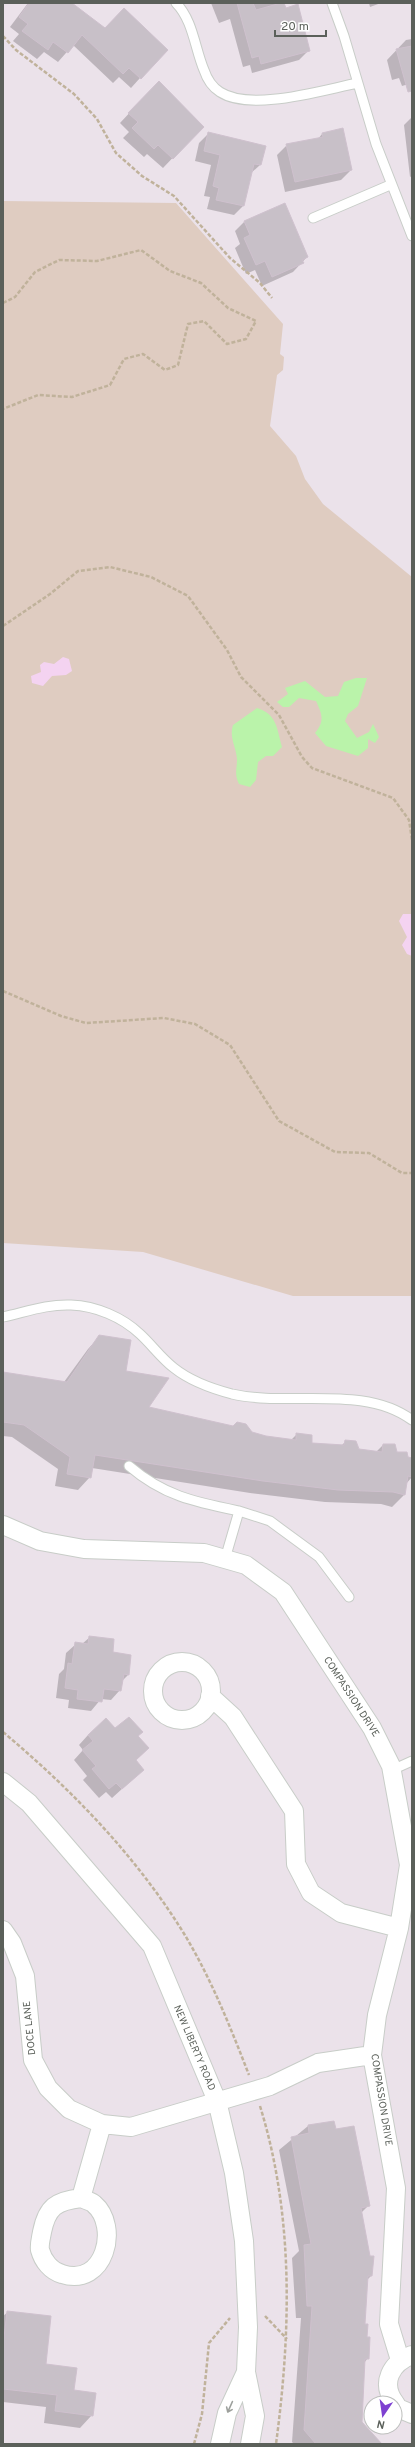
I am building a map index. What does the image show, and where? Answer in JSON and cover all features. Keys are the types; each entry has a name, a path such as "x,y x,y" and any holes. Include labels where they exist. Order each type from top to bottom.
{"street":[{"name":"COMPASSION DRIVE","path":"3,1525 40,1541 84,1550 204,1553 246,1565 282,1592 372,1728 392,1770 409,1865 399,1928 377,2015 372,2055 396,2188 389,2324 406,2358"},
{"path":"210,1696 233,1717 294,1811 296,1864 311,1892 341,1913 399,1928"},
{"name":"NEW LIBERTY ROAD","path":"3,1782 29,1803 152,1946 216,2101 234,2173 244,2241 248,2297 246,2372 255,2416 250,2444"},
{"name":"DOCE LANE","path":"3,1930 12,1943 25,1976 33,2060 48,2088 69,2110 102,2124 132,2127 270,2086 318,2063 372,2055"},
{"path":"80,2198 102,2124"},
{"path":"80,2198 94,2204 107,2228 102,2258 97,2267 86,2275 73,2278 57,2273 45,2262 39,2249 45,2220 52,2208 63,2200 80,2198"},
{"path":"392,2395 388,2387 388,2377 393,2368 406,2358"},
{"name":"NEW LIBERTY ROAD","path":"220,2444 227,2413 246,2372"}],"lane":[{"path":"176,3 180,7 192,32 210,84 220,92 231,97 268,101 358,83"},
{"path":"332,3 344,36 390,185 412,236"},
{"path":"313,218 390,185"},
{"path":"3,1317 44,1306 72,1305 100,1311 131,1325 175,1369 216,1389 232,1394 264,1398 366,1402 395,1409 412,1420"},
{"path":"129,1466 163,1491 202,1504 239,1511 270,1522 319,1557 349,1597"},
{"path":"225,1559 239,1511"},
{"path":"392,1770 412,1761"}],"path":[{"path":"3,36 16,50 74,94 97,119 116,153 142,176 174,196 230,258 260,283 272,298"},
{"path":"3,303 14,297 35,272 59,260 97,261 141,250 170,271 201,283 228,308 256,321 246,339 227,344 204,321 188,324 178,365 166,370 143,354 130,357 124,359 110,385 72,397 38,395 3,409"},
{"path":"3,626 50,594 78,571 110,567 150,577 188,596 227,650 240,677 279,715 302,757 312,768 392,798 409,820 412,840"},
{"path":"3,991 61,1016 86,1023 164,1018 195,1024 230,1045 279,1121 335,1152 369,1153 402,1173 412,1173"},
{"path":"194,2444 202,2414 209,2343 248,2297 287,2339"}],"shaded area":[{"path":"3,201 176,203 283,324 280,354 284,357 283,370 277,375 270,426 296,456 305,479 323,504 412,577 412,1296 293,1296 143,1252 3,1243"},
{"path":"356,678 367,678 358,706 348,714 345,721 357,738 369,732 373,724 379,737 375,743 368,739 368,748 358,756 326,746 315,733 320,725 322,717 316,701 299,698 289,707 283,707 277,702 288,694 285,688 305,681 325,697 338,696 344,682"},
{"path":"257,708 269,714 272,718 277,728 282,747 273,756 266,756 258,762 256,780 250,787 239,784 237,781 237,759 232,738 232,730 233,725"}],"sand":[{"path":"63,657 69,659 72,671 66,675 52,676 43,686 32,683 31,676 41,672 40,665 44,662 54,664"},
{"path":"403,914 412,914 412,956 407,954 402,945 407,937 399,921"}],"building":[{"path":"29,3 72,3 105,28 124,8 168,50 141,79 129,68 123,74 82,35 68,53 53,42 48,50 22,31 28,24 19,17"},
{"path":"237,3 253,3 256,10 281,3 284,3 286,8 298,4 310,51 261,64 259,56 252,58"},
{"path":"412,46 412,91 408,92 396,49"},
{"path":"159,81 204,127 173,159 158,145 154,149 132,128 138,122 128,113"},
{"path":"343,128 352,170 295,182 286,144 323,137 322,133"},
{"path":"208,132 266,146 261,165 254,164 244,206 216,200 219,188 213,186 220,155 204,151"},
{"path":"285,203 308,257 302,260 304,263 272,277 265,261 256,265 244,238 250,235 244,221"},
{"path":"99,1335 131,1340 126,1371 169,1378 149,1407 233,1426 237,1422 246,1424 252,1432 266,1436 296,1440 296,1433 312,1435 312,1443 344,1445 345,1440 356,1441 359,1449 382,1452 383,1444 395,1444 397,1452 407,1452 408,1457 412,1458 412,1477 408,1476 405,1495 393,1492 338,1490 263,1481 95,1455 91,1478 67,1474 70,1457 24,1425 3,1422 3,1372 67,1382"},
{"path":"89,1636 114,1639 113,1652 131,1655 129,1675 124,1674 121,1691 104,1689 102,1702 77,1699 78,1690 65,1688 68,1663 72,1664 75,1642 88,1644"},
{"path":"129,1717 143,1732 138,1736 149,1748 136,1760 144,1770 122,1789 116,1783 109,1789 92,1769 96,1766 82,1750 93,1741 88,1735 106,1718 115,1728"},
{"path":"334,2121 336,2129 354,2126 370,2206 361,2208 370,2256 374,2256 372,2276 368,2276 365,2324 368,2324 367,2337 370,2337 369,2359 365,2359 362,2422 363,2435 374,2435 382,2444 316,2444 304,2430 312,2306 307,2306 304,2245 311,2244 291,2137 309,2133 308,2125"},
{"path":"7,2311 51,2316 46,2364 77,2368 74,2390 96,2393 93,2416 55,2411 57,2395 3,2389 3,2346"}]}
